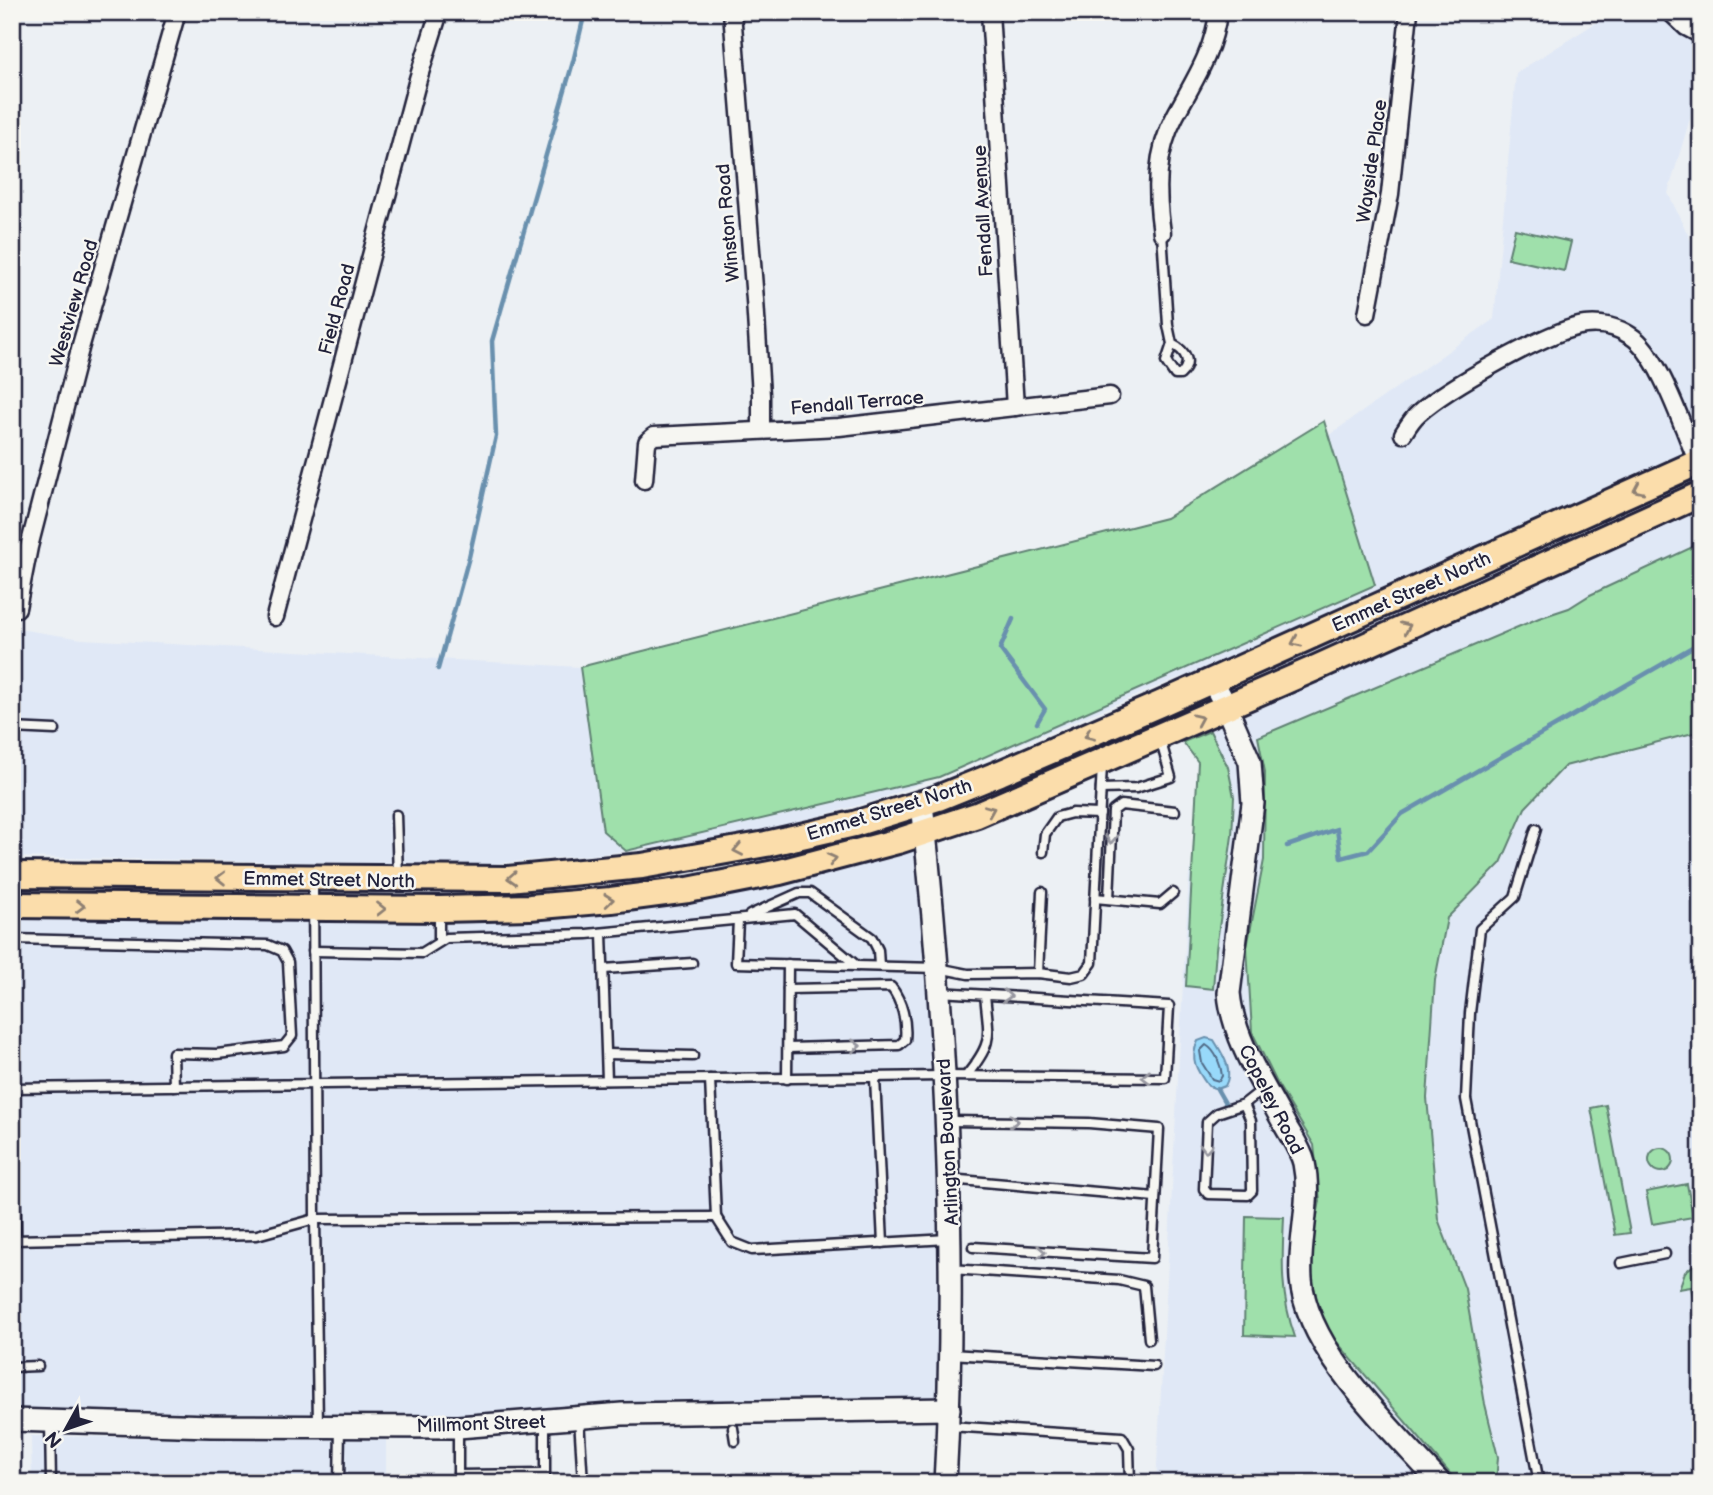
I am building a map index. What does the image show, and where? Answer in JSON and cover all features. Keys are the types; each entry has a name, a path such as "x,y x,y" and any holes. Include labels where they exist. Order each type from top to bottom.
{"main road":[{"name":"Emmet Street North","path":"12,875 508,879 642,866 766,845 854,824 922,803 1000,773 1699,462"},
{"name":"Emmet Street North","path":"12,905 439,909 544,906 688,890 780,872 926,833 977,815 1103,762 1701,494"}],"street":[{"name":"Westview Road","path":"17,608 29,547 81,345 177,12"},
{"name":"Field Road","path":"275,617 418,79 439,12"},
{"name":"Winston Road","path":"732,12 761,381 761,430"},
{"name":"Fendall Avenue","path":"990,12 1014,407"},
{"path":"1162,233 1157,183 1164,142 1210,50 1218,12"},
{"name":"Wayside Place","path":"1367,314 1390,194 1409,12"},
{"path":"1670,12 1686,27 1701,35"},
{"path":"1403,434 1421,411 1482,372 1527,348 1574,328 1602,325 1632,336 1652,357 1699,462"},
{"name":"Fendall Terrace","path":"644,480 646,442 654,436 839,428 1110,396"},
{"name":"Copeley Road","path":"1212,680 1250,762 1253,803 1229,993 1230,1009 1245,1049 1304,1161 1307,1205 1300,1244 1301,1282 1311,1321 1330,1356 1440,1483"},
{"name":"Arlington Boulevard","path":"922,803 938,968 951,1239 949,1417 945,1483"},
{"name":"Millmont Street","path":"12,1420 211,1426 458,1427 622,1415 830,1409 949,1417"}],"lane":[{"path":"1162,233 1168,325 1172,344"},
{"path":"12,728 55,730"},
{"path":"1101,789 1136,788 1173,780 1159,736"},
{"path":"737,920 736,963 938,968 968,974 1084,974 1092,963 1103,762"},
{"path":"1109,899 1113,811 1121,805 1175,811"},
{"path":"1043,852 1045,834 1057,817 1072,813 1100,814"},
{"path":"396,815 398,879"},
{"path":"1536,829 1515,897 1480,929 1470,1013 1466,1099 1539,1483"},
{"path":"313,879 314,1219 329,1425 339,1483"},
{"path":"1038,973 1042,892"},
{"path":"737,920 799,893 810,893 872,938 878,950 879,966"},
{"path":"1095,898 1160,904 1173,893"},
{"path":"439,909 439,943"},
{"path":"313,951 422,953 446,938 603,933 795,914 857,966"},
{"path":"603,933 607,1080"},
{"path":"12,939 268,945 282,951 288,962 292,1036 284,1046 217,1054 173,1053 174,1086"},
{"path":"604,969 692,963"},
{"path":"788,964 788,1079"},
{"path":"788,989 891,987 899,997 906,1031 905,1040 899,1045 788,1048"},
{"path":"716,1217 314,1219 257,1235 14,1240 13,1088 944,1076 1164,1077 1169,1006 939,992"},
{"path":"966,1076 987,1049 989,1032 985,995"},
{"path":"607,1054 693,1056"},
{"path":"875,1078 883,1243"},
{"path":"710,1079 716,1217 732,1242 752,1250 951,1239"},
{"path":"1244,1104 1251,1121 1252,1191 1248,1195 1208,1194 1204,1189 1207,1122 1217,1113 1244,1104 1265,1087"},
{"path":"946,1121 1089,1123 1159,1129 1152,1258 973,1247"},
{"path":"948,1179 1155,1197"},
{"path":"1621,1263 1665,1254"},
{"path":"951,1269 1119,1280 1144,1286 1149,1339"},
{"path":"950,1354 1154,1366"},
{"path":"12,1367 38,1366"},
{"path":"949,1417 1122,1437 1129,1449 1130,1483"},
{"path":"579,1418 583,1483"},
{"path":"458,1427 458,1479 545,1478 545,1421"},
{"path":"50,1422 51,1483"},
{"path":"733,1428 735,1441"}],"shaded area":[{"path":"1613,12 1661,12 1673,26 1701,46 1701,81 1668,193 1701,262 1701,1483 1156,1483 1189,874 1213,800 1216,756 1183,676 972,764 874,801 782,826 694,843 478,865 12,857 12,628 82,639 580,667 1133,573 1494,319 1516,73"},
{"path":"926,833 949,1409 12,1424 12,905 313,908 688,890"},
{"path":"31,1436 386,1440 386,1483 32,1483"}],"green space":[{"path":"1515,229 1571,242 1564,271 1508,258"},
{"path":"1324,421 1375,585 939,777 626,851 603,831 580,667 1166,518"},
{"path":"1701,543 1701,731 1565,766 1525,808 1501,863 1447,918 1435,980 1427,1098 1438,1219 1465,1289 1485,1404 1498,1457 1496,1483 1458,1483 1323,1326 1308,1261 1320,1201 1314,1145 1278,1085 1252,1032 1247,947 1264,860 1265,772 1258,737 1539,618 1569,608 1590,595"},
{"path":"1210,731 1228,767 1234,797 1232,836 1213,989 1186,986 1198,762 1183,742"},
{"path":"1606,1105 1630,1233 1615,1235 1591,1108"},
{"path":"1661,1148 1670,1151 1673,1160 1670,1169 1661,1172 1652,1169 1649,1160 1652,1151"},
{"path":"1687,1184 1693,1217 1652,1224 1646,1192"},
{"path":"1246,1216 1284,1217 1284,1292 1295,1337 1244,1335"},
{"path":"1695,1264 1701,1293 1701,1339 1691,1287 1679,1289 1685,1272"}],"water":[{"path":"1206,1038 1214,1040 1228,1068 1225,1086 1217,1089 1208,1086 1194,1059 1198,1041"}],"waterway":[{"path":"438,669 469,557 496,436 492,341 585,12"},
{"path":"1013,619 1000,649 1045,709 1037,723"},
{"path":"1287,846 1337,829 1341,858 1368,851 1402,814 1701,642"},
{"path":"1217,1089 1225,1103"}]}
